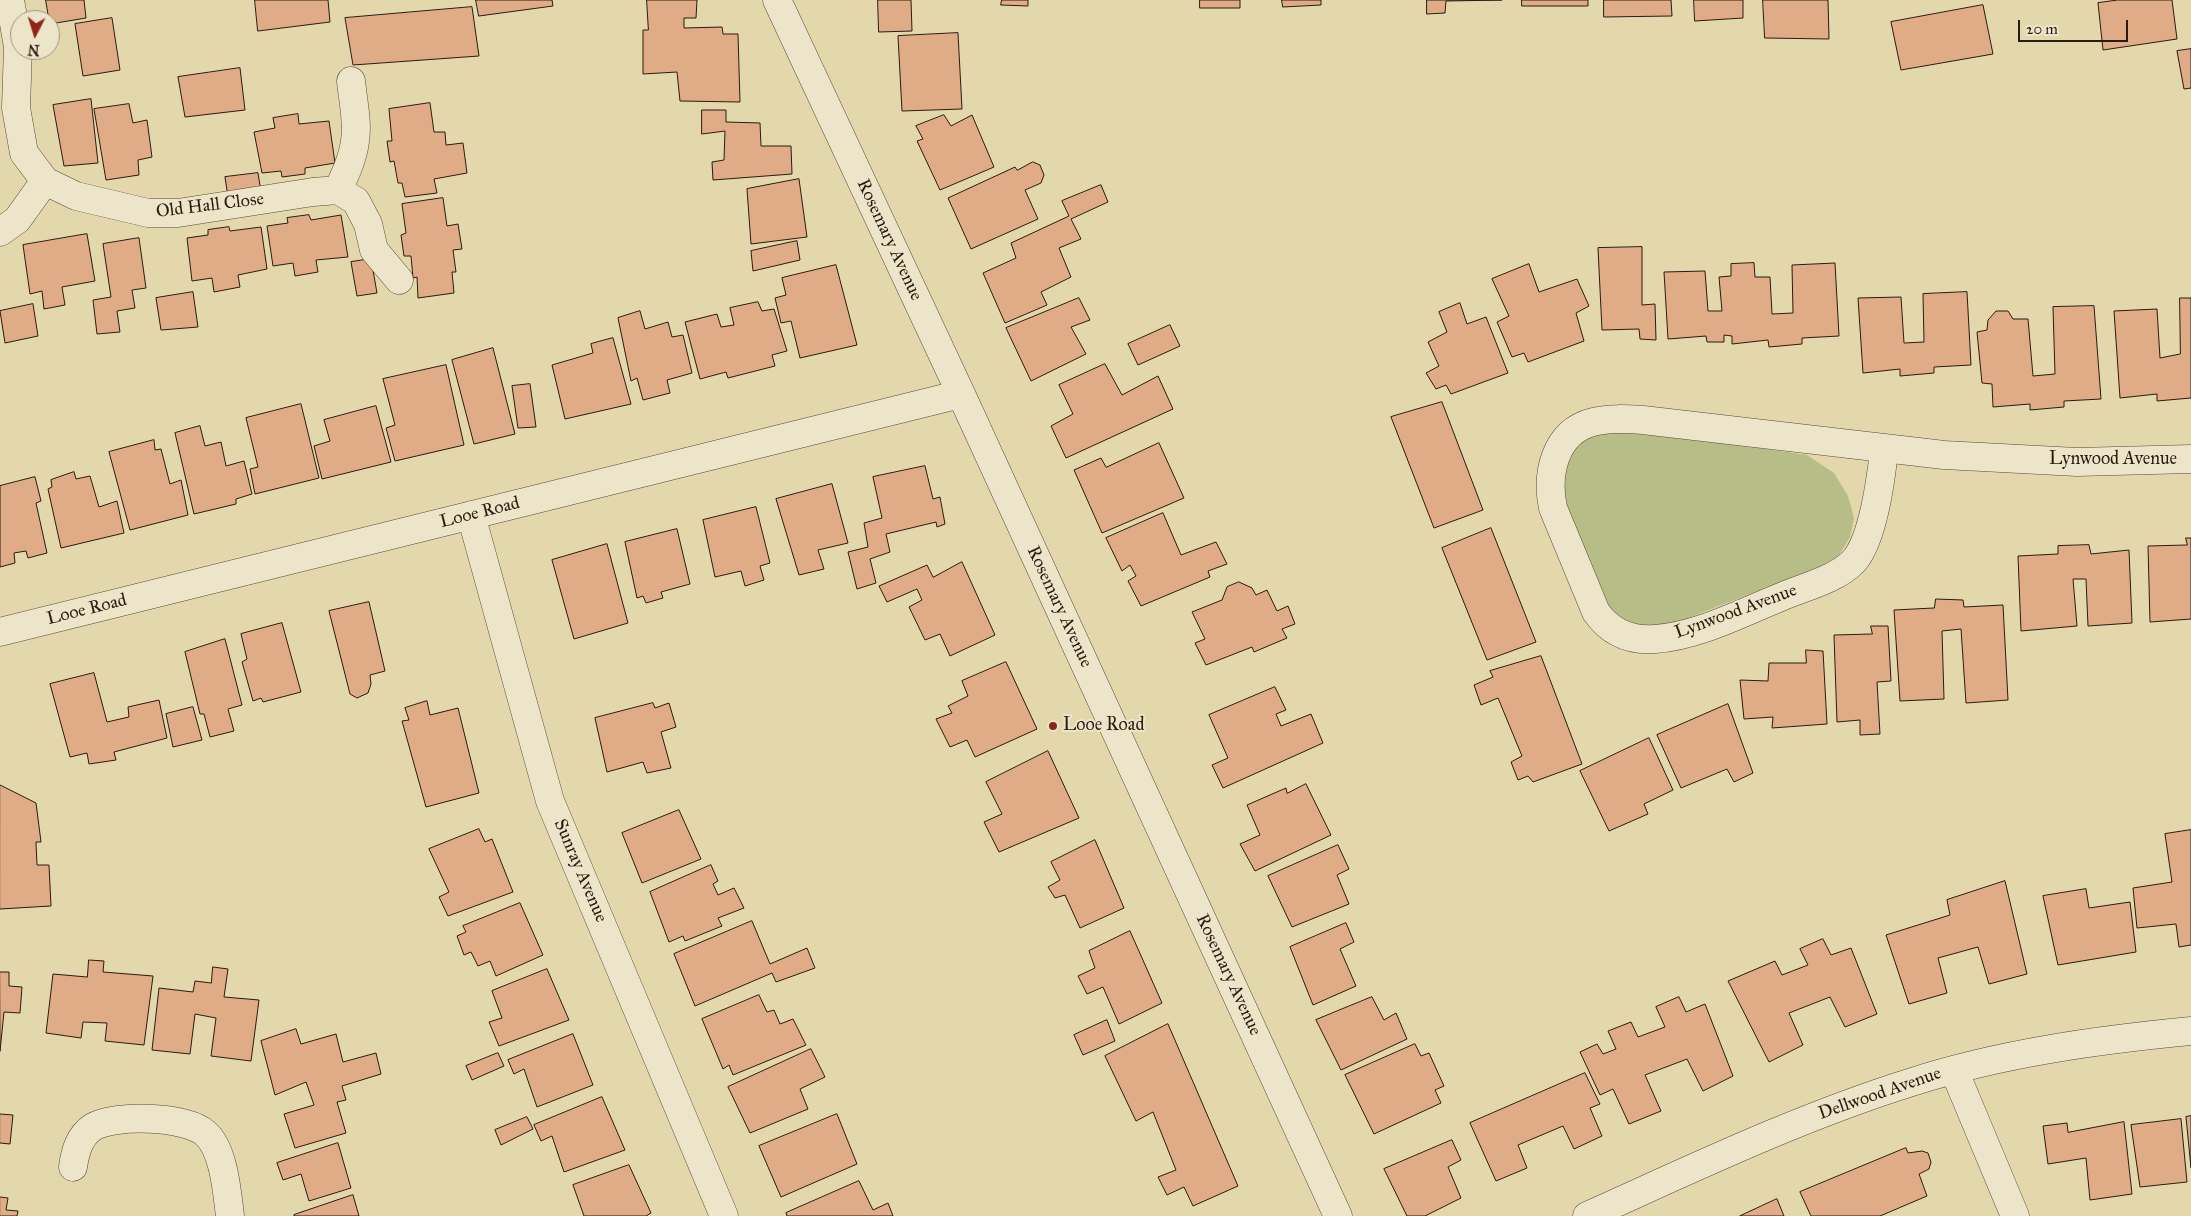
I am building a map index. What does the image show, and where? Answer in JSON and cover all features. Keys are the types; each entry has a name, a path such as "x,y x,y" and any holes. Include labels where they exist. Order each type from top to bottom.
{"street":[{"name":"Old Hall Close","path":"10,0 18,47 16,108 24,153 45,181 76,196 148,213 178,213 338,190"},
{"name":"Rosemary Avenue","path":"777,0 961,394 1338,1216"},
{"path":"351,81 355,118 355,141 350,163 338,190 356,201 368,224 374,250 399,280"},
{"path":"0,232 17,220 45,181"},
{"name":"Looe Road","path":"0,632 961,394"},
{"name":"Lynwood Avenue","path":"1884,450 1882,475 1873,516 1864,544 1853,562 1831,576 1707,626 1683,634 1654,640 1622,635 1606,625 1596,612 1551,500 1553,463 1562,442 1579,427 1604,420 1643,420 1884,450 2017,460 2097,462 2191,459"},
{"name":"Sunray Avenue","path":"471,515 550,800 724,1216"},
{"name":"Dellwood Avenue","path":"1587,1216 1810,1118 1912,1082 1954,1070 2063,1047 2191,1031"},
{"path":"1954,1070 2016,1216"},
{"path":"73,1167 75,1153 81,1139 93,1127 113,1121 138,1120 182,1122 195,1126 206,1133 213,1142 222,1166 230,1216"}],"green space":[{"path":"1624,428 1807,455 1834,473 1848,496 1854,518 1850,537 1838,557 1819,567 1665,627 1630,624 1604,605 1564,499 1565,472 1572,453 1583,439"}],"building":[{"path":"46,0 84,0 86,18 60,22 60,10 48,10"},
{"path":"255,0 328,0 330,22 258,31"},
{"path":"476,0 552,0 553,6 479,16"},
{"path":"647,0 697,0 696,18 684,18 684,28 722,27 723,34 738,34 740,102 680,101 677,72 643,74 643,30 648,30"},
{"path":"878,0 911,0 912,31 879,32"},
{"path":"1002,0 1028,0 1028,6 1001,5"},
{"path":"1200,0 1240,0 1240,8 1200,8"},
{"path":"1282,0 1321,0 1321,5 1283,7"},
{"path":"1427,0 1502,0 1446,1 1445,13 1427,14"},
{"path":"1522,0 1588,0 1588,6 1522,6"},
{"path":"1604,0 1671,0 1672,16 1604,17"},
{"path":"1694,0 1743,0 1743,18 1695,21"},
{"path":"1763,0 1828,0 1829,39 1765,38"},
{"path":"2118,0 2172,0 2177,39 2103,50 2098,3"},
{"path":"1983,5 1993,54 1901,70 1891,22"},
{"path":"472,7 479,56 353,65 345,18"},
{"path":"112,18 120,70 83,76 75,24"},
{"path":"958,33 962,109 902,111 898,36"},
{"path":"2191,49 2191,88 2184,89 2177,51"},
{"path":"240,68 245,110 185,117 178,77"},
{"path":"91,99 98,163 64,166 53,105"},
{"path":"430,103 434,132 445,132 446,145 463,143 467,173 434,179 437,193 405,197 402,183 398,183 394,161 390,162 387,141 392,141 389,109"},
{"path":"129,104 133,123 147,120 152,157 138,160 139,175 106,180 94,109"},
{"path":"702,110 726,110 726,122 760,123 761,146 791,146 792,174 713,180 712,162 724,160 725,131 702,134"},
{"path":"298,114 299,124 329,121 335,163 305,168 305,174 282,177 281,171 262,173 254,132 275,128 273,118"},
{"path":"944,115 951,126 972,115 994,167 940,190 917,141 923,139 916,126"},
{"path":"1033,162 1040,165 1044,175 1041,183 1025,190 1038,219 971,249 948,198 1015,167 1017,170"},
{"path":"258,173 261,192 228,197 225,177"},
{"path":"799,179 807,237 751,244 747,189"},
{"path":"1101,185 1108,202 1071,219 1081,239 1059,248 1071,277 1041,292 1047,305 1005,323 983,273 1016,258 1011,243 1069,216 1062,201"},
{"path":"443,198 447,226 458,224 462,249 453,250 456,272 452,272 454,293 418,298 417,277 413,278 411,256 404,256 401,235 406,233 402,204"},
{"path":"309,215 311,220 341,215 348,257 316,260 318,272 295,276 293,263 273,266 267,226 288,223 287,218"},
{"path":"229,227 230,231 261,227 267,269 238,275 240,287 214,292 212,278 192,281 187,238 208,235 208,230"},
{"path":"87,234 95,281 62,287 65,305 44,309 42,291 30,294 23,245"},
{"path":"139,238 146,288 132,290 135,308 117,311 120,332 97,334 93,300 111,297 103,244"},
{"path":"797,241 800,260 753,271 751,251"},
{"path":"1642,247 1642,305 1655,304 1656,340 1640,339 1639,329 1602,330 1598,248"},
{"path":"371,259 377,293 357,296 351,262"},
{"path":"1754,263 1755,277 1770,277 1772,314 1793,313 1792,265 1835,263 1839,336 1802,338 1802,344 1769,347 1768,340 1732,344 1732,336 1724,335 1724,342 1707,342 1706,336 1668,339 1664,272 1705,271 1708,311 1722,311 1719,277 1731,276 1731,264"},
{"path":"1529,264 1539,292 1577,279 1589,306 1576,313 1584,341 1528,362 1524,353 1512,357 1497,322 1509,316 1492,279"},
{"path":"836,265 857,345 800,358 791,321 781,323 775,298 786,295 782,278"},
{"path":"193,292 198,327 161,330 156,298"},
{"path":"1967,292 1971,365 1934,367 1934,373 1900,376 1900,369 1863,373 1858,298 1901,297 1904,343 1924,342 1923,294"},
{"path":"1079,298 1090,320 1071,327 1086,354 1031,381 1006,328"},
{"path":"2180,298 2191,298 2191,398 2157,401 2157,394 2120,398 2114,311 2157,309 2160,358 2180,354"},
{"path":"758,302 762,311 774,309 787,351 772,355 775,366 728,378 726,372 700,379 685,322 717,314 721,327 734,325 730,308"},
{"path":"1460,303 1467,324 1486,317 1508,373 1451,394 1446,385 1436,389 1426,373 1439,366 1428,342 1447,332 1439,312"},
{"path":"33,304 38,336 5,343 0,311"},
{"path":"2094,306 2101,399 2064,401 2064,407 2030,410 2030,404 1993,407 1992,384 1982,383 1977,332 1987,330 1988,320 1996,311 2008,311 2013,319 2028,319 2033,376 2055,374 2053,307"},
{"path":"640,311 645,329 668,322 672,337 683,335 692,373 667,380 670,393 643,400 637,378 631,381 618,318"},
{"path":"1170,325 1180,346 1138,365 1128,344"},
{"path":"613,338 631,404 565,419 552,365 593,353 591,344"},
{"path":"493,348 515,434 474,444 452,360"},
{"path":"1105,364 1122,395 1158,376 1173,409 1066,458 1051,426 1073,414 1059,385"},
{"path":"446,365 464,445 395,461 386,428 395,425 383,379"},
{"path":"530,384 536,427 518,428 512,386"},
{"path":"1442,402 1483,510 1434,528 1391,417"},
{"path":"301,404 319,478 255,494 250,469 258,467 246,418"},
{"path":"376,406 391,462 322,479 314,446 330,441 324,420"},
{"path":"200,426 205,446 221,442 226,466 244,461 252,494 236,499 236,504 194,514 175,433"},
{"path":"154,440 155,450 161,449 170,484 181,480 188,515 130,530 109,452"},
{"path":"1159,443 1184,498 1102,533 1074,470 1101,458 1106,467"},
{"path":"925,466 933,499 940,497 945,524 937,527 936,522 886,534 890,552 870,559 876,583 857,589 848,552 868,547 864,523 882,518 873,477"},
{"path":"74,472 76,479 90,476 99,507 117,501 124,533 61,548 48,489 52,487 51,480"},
{"path":"35,477 41,501 36,503 47,553 28,558 26,551 14,553 15,563 0,567 0,486"},
{"path":"832,484 848,543 818,550 824,569 799,575 776,499"},
{"path":"756,507 770,563 760,566 764,580 745,586 741,571 715,577 703,520"},
{"path":"1163,513 1181,555 1216,542 1227,564 1208,571 1210,577 1141,606 1128,581 1136,576 1130,565 1122,571 1106,538"},
{"path":"1491,528 1536,642 1487,660 1442,548"},
{"path":"677,529 690,584 661,592 663,598 646,603 643,596 637,598 625,542"},
{"path":"2186,538 2191,538 2191,619 2150,622 2148,546 2187,545"},
{"path":"607,544 628,623 574,639 552,560"},
{"path":"2089,545 2091,554 2129,550 2132,623 2088,626 2086,579 2073,579 2077,626 2021,631 2018,556 2058,554 2058,546"},
{"path":"962,562 995,635 950,656 940,634 925,640 909,607 922,600 917,589 887,602 879,586 927,565 933,577"},
{"path":"1239,582 1252,588 1256,595 1267,590 1277,611 1288,606 1295,624 1282,629 1287,638 1254,652 1252,647 1206,665 1195,643 1205,639 1192,612 1222,600 1227,587"},
{"path":"1936,599 1963,600 1964,607 2003,605 2008,700 1966,703 1961,629 1942,631 1944,699 1900,701 1894,610 1934,608"},
{"path":"369,602 385,671 370,675 371,684 368,693 357,698 350,694 329,611"},
{"path":"282,623 301,692 263,702 261,698 253,701 242,662 247,659 241,634"},
{"path":"1871,626 1888,626 1891,681 1877,682 1880,734 1860,735 1860,720 1837,722 1834,635 1872,634"},
{"path":"225,639 242,705 228,709 234,731 210,737 204,714 200,714 185,652"},
{"path":"1806,650 1823,651 1827,724 1772,728 1773,717 1744,719 1740,680 1768,681 1769,663 1806,663"},
{"path":"1541,656 1582,764 1533,782 1528,776 1518,780 1511,762 1522,756 1498,698 1481,705 1474,685 1493,677 1490,671"},
{"path":"1006,662 1037,729 975,757 967,740 950,747 936,719 952,713 948,706 968,696 962,681"},
{"path":"94,673 107,722 129,717 128,707 159,700 167,738 114,752 116,760 89,764 87,753 70,757 50,684"},
{"path":"1275,687 1286,710 1276,714 1281,726 1311,714 1323,743 1223,788 1212,765 1228,758 1209,715"},
{"path":"427,701 430,715 458,708 479,793 426,807 402,721 409,720 405,708"},
{"path":"653,703 655,708 669,703 676,727 661,732 671,768 647,773 643,762 607,772 595,718"},
{"path":"1728,704 1753,773 1734,782 1727,769 1681,788 1657,735"},
{"path":"193,707 202,740 173,747 166,714"},
{"path":"1649,738 1673,790 1644,804 1648,814 1609,831 1580,771"},
{"path":"1048,751 1079,818 999,852 984,822 1002,814 986,782"},
{"path":"1306,784 1331,835 1255,871 1240,844 1260,835 1247,805 1286,788 1287,793"},
{"path":"0,785 36,803 41,842 36,842 37,865 49,865 51,906 0,909"},
{"path":"679,810 701,859 642,883 622,833"},
{"path":"479,829 485,842 492,839 513,892 448,916 439,897 449,892 429,849"},
{"path":"2191,830 2191,945 2179,947 2176,924 2137,928 2133,888 2172,882 2165,834"},
{"path":"1095,840 1124,908 1080,928 1065,895 1055,898 1048,887 1060,880 1051,862"},
{"path":"1338,845 1349,869 1337,875 1349,904 1292,927 1268,876"},
{"path":"711,865 718,881 713,884 718,895 734,888 744,908 718,918 722,926 685,941 683,936 669,942 650,892"},
{"path":"2005,881 2027,974 1989,984 1978,947 1938,958 1947,993 1909,1004 1886,935 1950,915 1947,900"},
{"path":"2086,889 2089,908 2130,902 2136,952 2058,965 2043,896"},
{"path":"520,903 543,955 496,976 490,961 478,966 471,952 464,955 457,936 466,932 463,926"},
{"path":"752,921 770,964 807,948 815,968 776,982 772,973 695,1006 674,954"},
{"path":"1346,923 1354,942 1340,949 1356,986 1313,1005 1290,947"},
{"path":"1130,931 1162,1003 1119,1024 1103,987 1087,994 1078,976 1095,968 1089,951"},
{"path":"1823,939 1831,955 1851,948 1877,1014 1845,1027 1830,997 1789,1013 1803,1045 1769,1062 1728,981 1775,961 1782,975 1808,965 1800,949"},
{"path":"89,960 104,961 103,972 153,976 144,1045 105,1041 107,1023 83,1022 81,1038 46,1033 53,974 87,977"},
{"path":"213,967 228,969 224,997 259,1000 251,1061 211,1056 216,1018 195,1014 190,1054 152,1050 159,988 193,992 195,981 211,983"},
{"path":"547,969 569,1020 499,1046 489,1022 502,1018 492,991"},
{"path":"0,972 9,972 9,986 22,987 20,1013 4,1012 0,1051"},
{"path":"759,995 767,1012 774,1010 780,1024 793,1019 806,1045 733,1075 729,1065 723,1069 702,1019"},
{"path":"1372,997 1384,1020 1396,1013 1407,1039 1341,1070 1316,1020"},
{"path":"1679,997 1686,1012 1705,1004 1733,1076 1703,1091 1687,1059 1645,1075 1661,1111 1629,1124 1613,1089 1600,1095 1580,1052 1597,1044 1603,1054 1616,1049 1608,1031 1631,1022 1638,1037 1665,1027 1656,1007"},
{"path":"1107,1020 1115,1041 1083,1055 1074,1035"},
{"path":"1168,1024 1238,1186 1193,1206 1184,1187 1167,1195 1158,1177 1176,1170 1153,1112 1136,1121 1105,1056"},
{"path":"296,1029 301,1044 336,1034 343,1062 376,1053 381,1074 342,1086 346,1100 337,1102 346,1133 295,1148 284,1114 314,1105 306,1082 275,1095 261,1041"},
{"path":"573,1034 593,1085 537,1107 524,1069 514,1074 508,1060"},
{"path":"1415,1044 1421,1056 1429,1053 1444,1086 1435,1090 1441,1103 1374,1134 1345,1075"},
{"path":"811,1049 825,1077 800,1089 808,1109 750,1133 728,1087"},
{"path":"498,1053 504,1066 472,1080 466,1066"},
{"path":"1585,1073 1600,1104 1590,1108 1602,1136 1574,1149 1563,1126 1518,1145 1527,1168 1496,1181 1470,1123"},
{"path":"602,1097 625,1150 564,1172 552,1136 541,1141 534,1125"},
{"path":"0,1114 13,1115 10,1144 0,1143"},
{"path":"837,1114 857,1164 781,1197 759,1146"},
{"path":"2191,1116 2191,1168 2186,1117"},
{"path":"527,1117 533,1129 501,1145 495,1130"},
{"path":"2181,1119 2187,1182 2140,1187 2131,1125"},
{"path":"2124,1122 2132,1194 2090,1200 2086,1158 2048,1164 2043,1126 2067,1123 2068,1132"},
{"path":"1452,1140 1461,1160 1448,1167 1461,1198 1425,1216 1407,1216 1384,1169"},
{"path":"338,1143 351,1188 309,1201 301,1174 283,1180 277,1163"},
{"path":"1906,1148 1908,1153 1922,1151 1928,1153 1931,1162 1929,1169 1919,1174 1927,1196 1880,1216 1811,1216 1800,1192"},
{"path":"629,1165 651,1213 646,1216 584,1216 573,1185"},
{"path":"859,1181 873,1210 888,1203 893,1216 787,1216 786,1213"},
{"path":"353,1195 359,1216 294,1216 294,1215"},
{"path":"0,1197 8,1198 6,1210 18,1211 17,1216 0,1216"},
{"path":"1777,1199 1784,1216 1740,1216"}],"place":[{"name":"Looe Road","path":"1053,726"}]}
